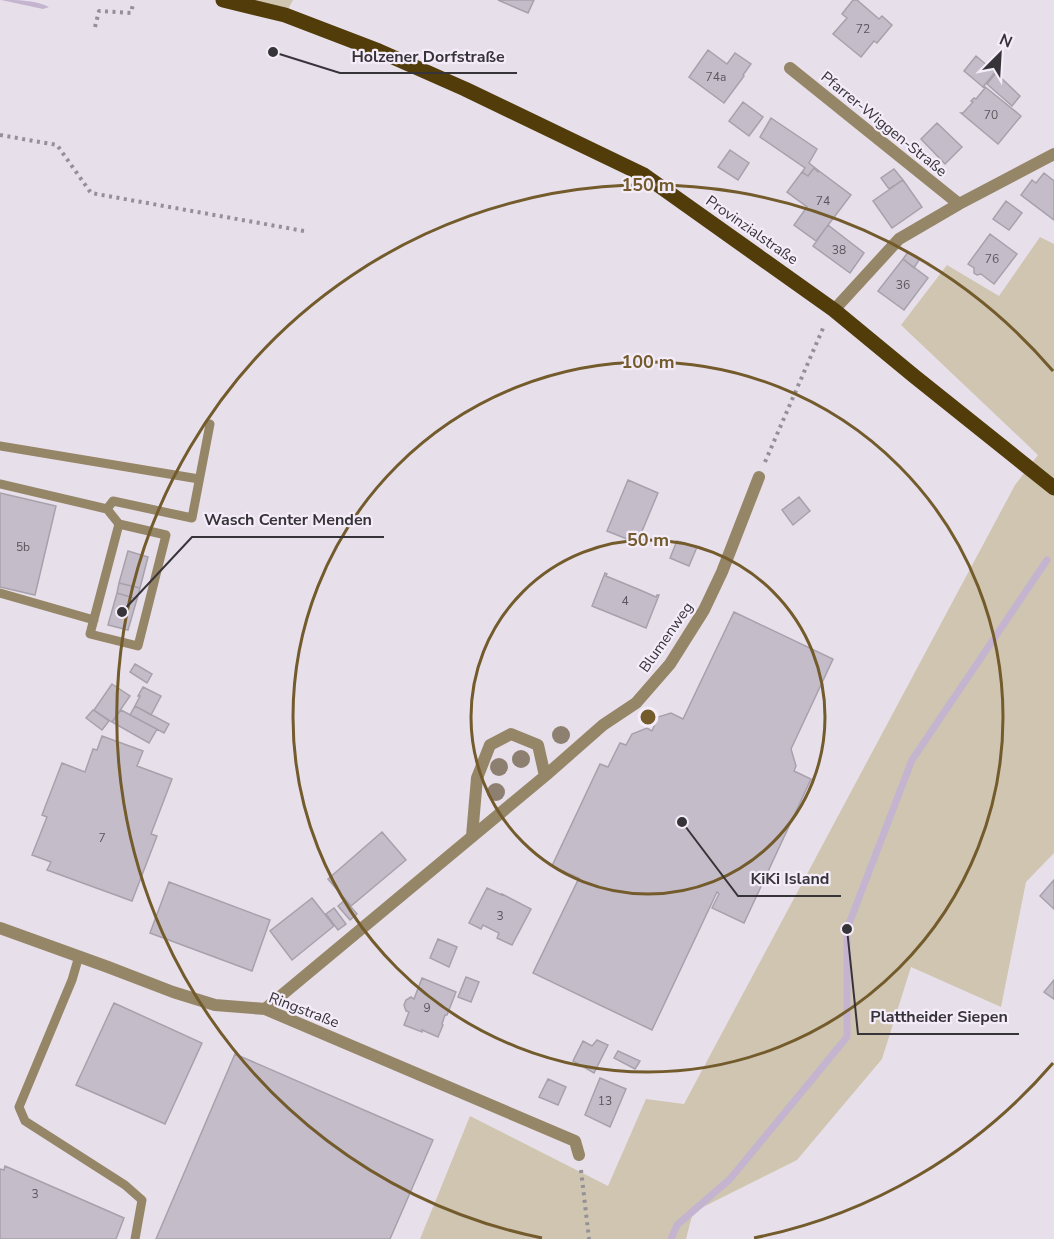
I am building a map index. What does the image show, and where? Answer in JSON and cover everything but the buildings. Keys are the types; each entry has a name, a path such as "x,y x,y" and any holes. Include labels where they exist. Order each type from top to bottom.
{"main road":[{"name":"Provinzialstraße","path":"223,0 285,15 379,51 465,89 644,175 834,310 1054,488"}],"street":[{"name":"Pfarrer-Wiggen-Straße","path":"790,68 959,204"},
{"path":"834,310 899,239 959,204 1054,154"},
{"name":"Blumenweg","path":"265,1009 603,725 636,703 670,664 704,610 722,572 759,477"},
{"path":"472,836 477,778 490,745 510,734 538,745 545,776"},
{"name":"Ringstraße","path":"0,928 173,992 215,1005 265,1009 575,1141 579,1155"}],"lane":[{"path":"107,509 113,501 192,518 210,424"},
{"path":"0,446 199,479"},
{"path":"0,484 107,509 119,524 166,535 138,646 90,634 119,524"},
{"path":"0,593 94,620"},
{"path":"79,956 72,980 19,1107 26,1121 125,1185 142,1200 135,1239"}],"path":[{"path":"95,27 99,10 131,13 134,4"},
{"path":"0,135 57,145 91,193 304,231"},
{"path":"759,477 827,319 834,310"},
{"path":"579,1155 589,1239"}],"shaded area":[{"path":"1,0 20,0 49,7 43,9"},
{"path":"223,0 293,0 285,15"},
{"path":"1040,237 1054,244 1054,853 1026,882 1001,1007 911,967 882,1059 797,1160 693,1212 686,1239 420,1239 470,1116 608,1186 646,1099 684,1104 1015,485 1038,455 901,325 947,265 999,296"}],"waterway":[{"path":"671,1239 677,1225 730,1179 847,1037 847,929 912,760 1047,560"}],"place":[{"name":"Holzener Dorfstraße","path":"273,52"},
{"name":"Wasch Center Menden","path":"122,612"},
{"name":"KiKi Island","path":"682,822"},
{"name":"Plattheider Siepen","path":"847,929"}]}
